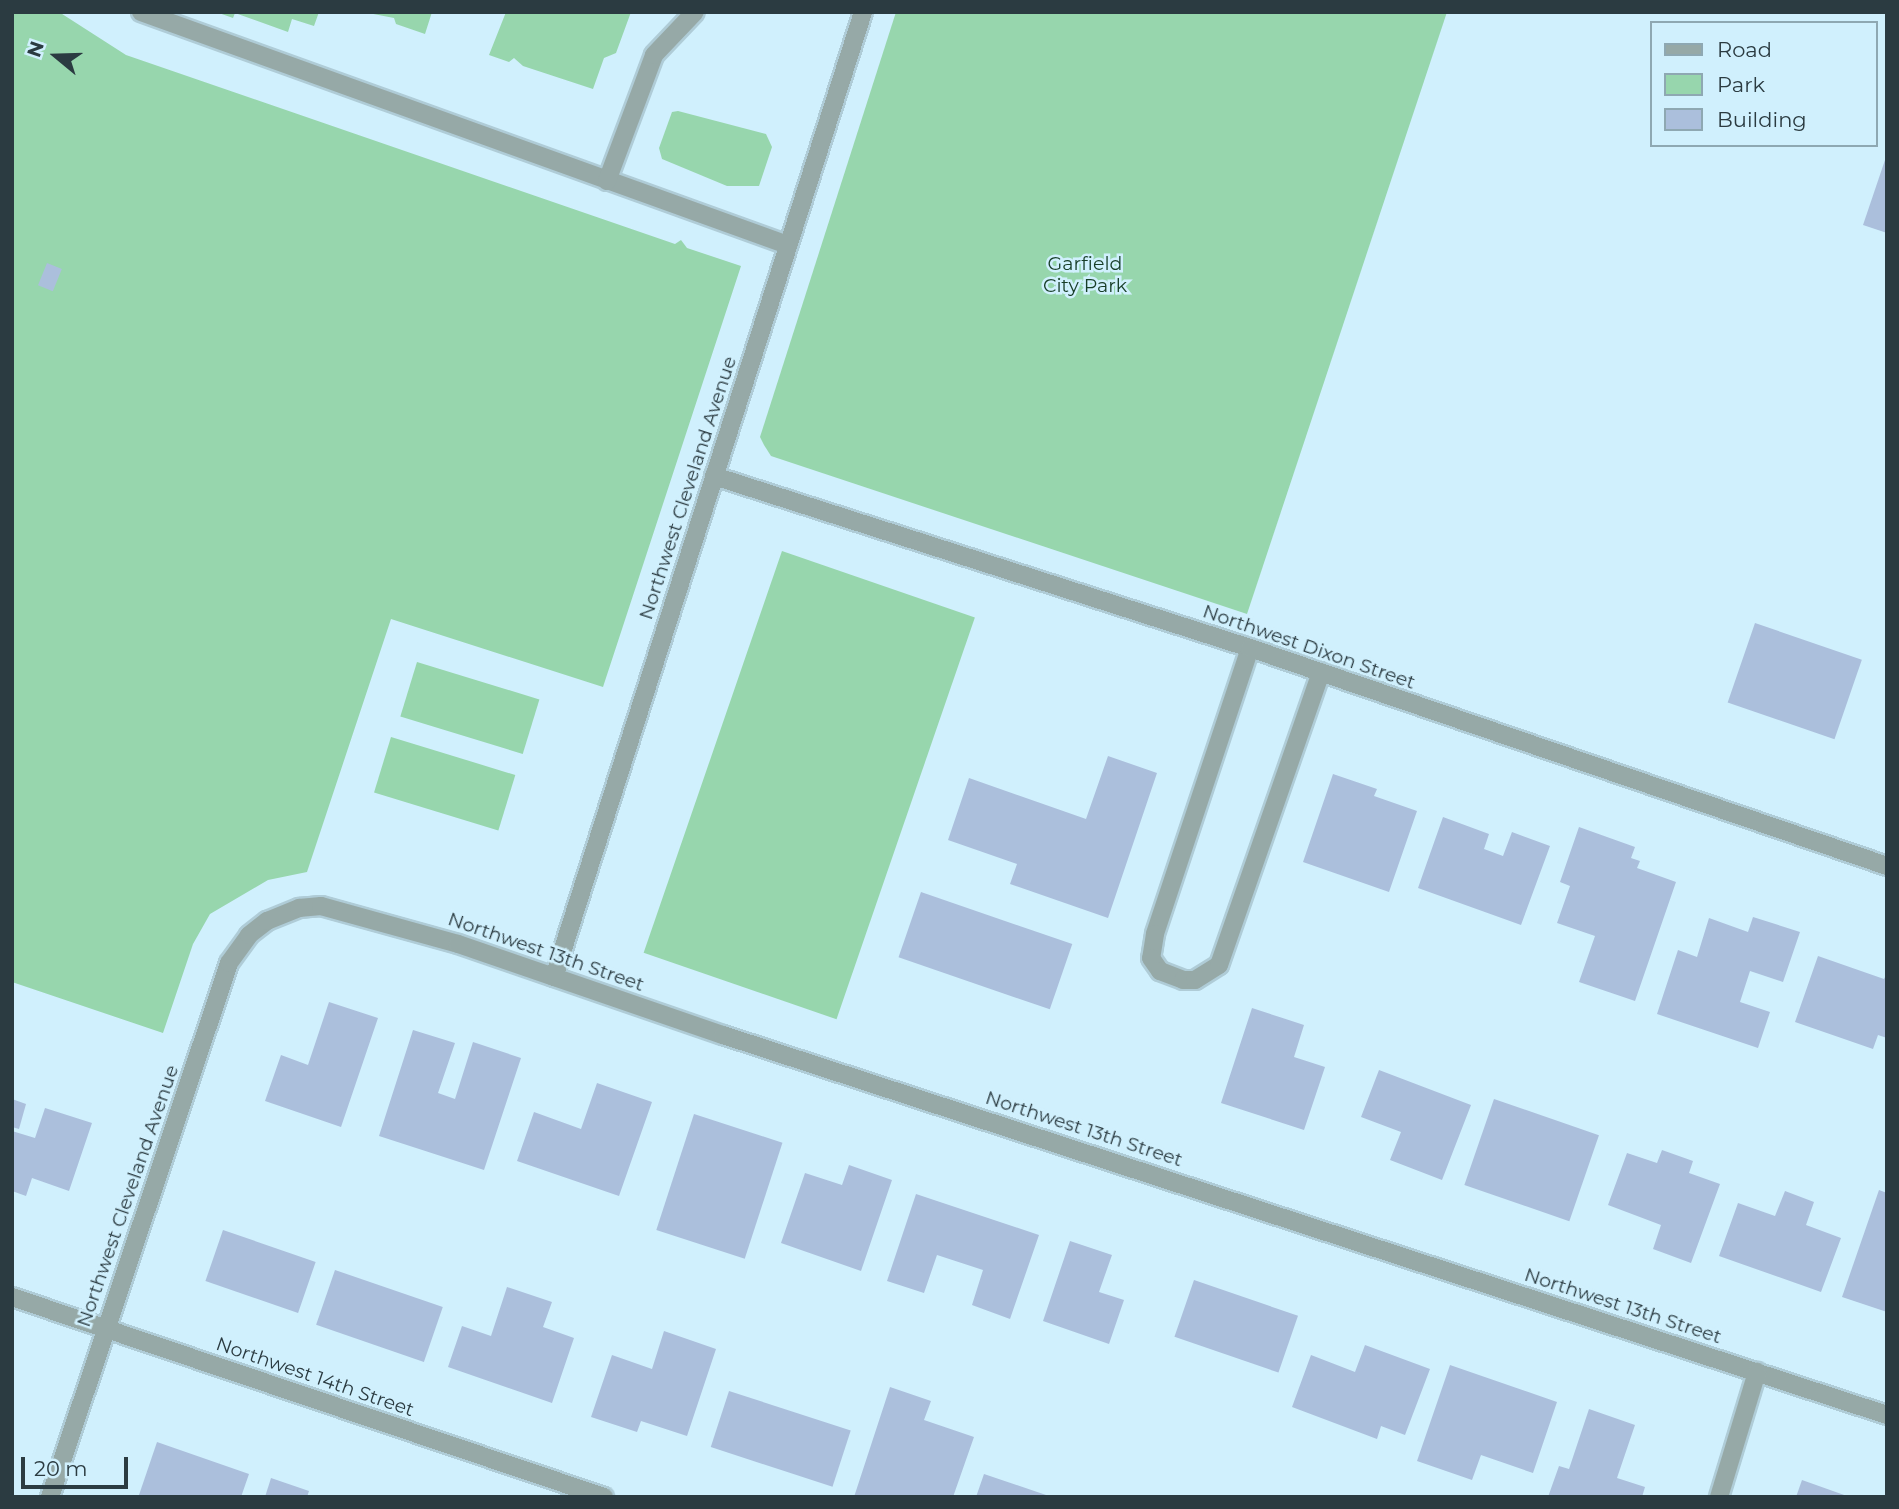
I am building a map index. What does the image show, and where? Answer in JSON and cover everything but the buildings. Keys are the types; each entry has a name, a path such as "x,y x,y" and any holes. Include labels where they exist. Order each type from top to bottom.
{"street":[{"path":"141,12 788,245"},
{"path":"607,181 654,55 695,12"},
{"name":"Northwest Cleveland Avenue","path":"554,977 863,12"},
{"name":"Northwest Dixon Street","path":"714,476 1250,648 1887,866"},
{"path":"1250,648 1155,934 1151,958 1160,971 1183,980 1195,980 1219,964 1321,672"},
{"name":"Northwest 13th Street","path":"267,921 299,908 344,909 1887,1415"},
{"name":"Northwest Cleveland Avenue","path":"50,1497 229,963 249,935 267,921"},
{"name":"Northwest 14th Street","path":"12,1297 604,1497"},
{"path":"1719,1497 1756,1372"}],"green space":[{"path":"12,12 59,12 126,55 675,244 681,240 687,248 741,266 603,687 391,619 307,872 268,880 210,914 193,944 163,1033 12,982"},
{"path":"216,12 319,12 314,26 292,19 288,32 235,13 233,18"},
{"path":"363,12 432,12 425,34 396,24 394,18"},
{"path":"506,12 631,12 616,53 604,58 593,89 523,66 514,58 509,62 489,55"},
{"name":"Garfield City Park","path":"896,12 1447,12 1247,614 771,456 764,445 760,437"},
{"path":"678,111 766,134 772,147 759,186 727,186 662,159 659,148 672,112"},
{"path":"782,551 975,617 837,1019 644,953"},
{"path":"417,662 539,699 523,754 400,717"},
{"path":"391,737 515,775 498,830 374,792"}]}
